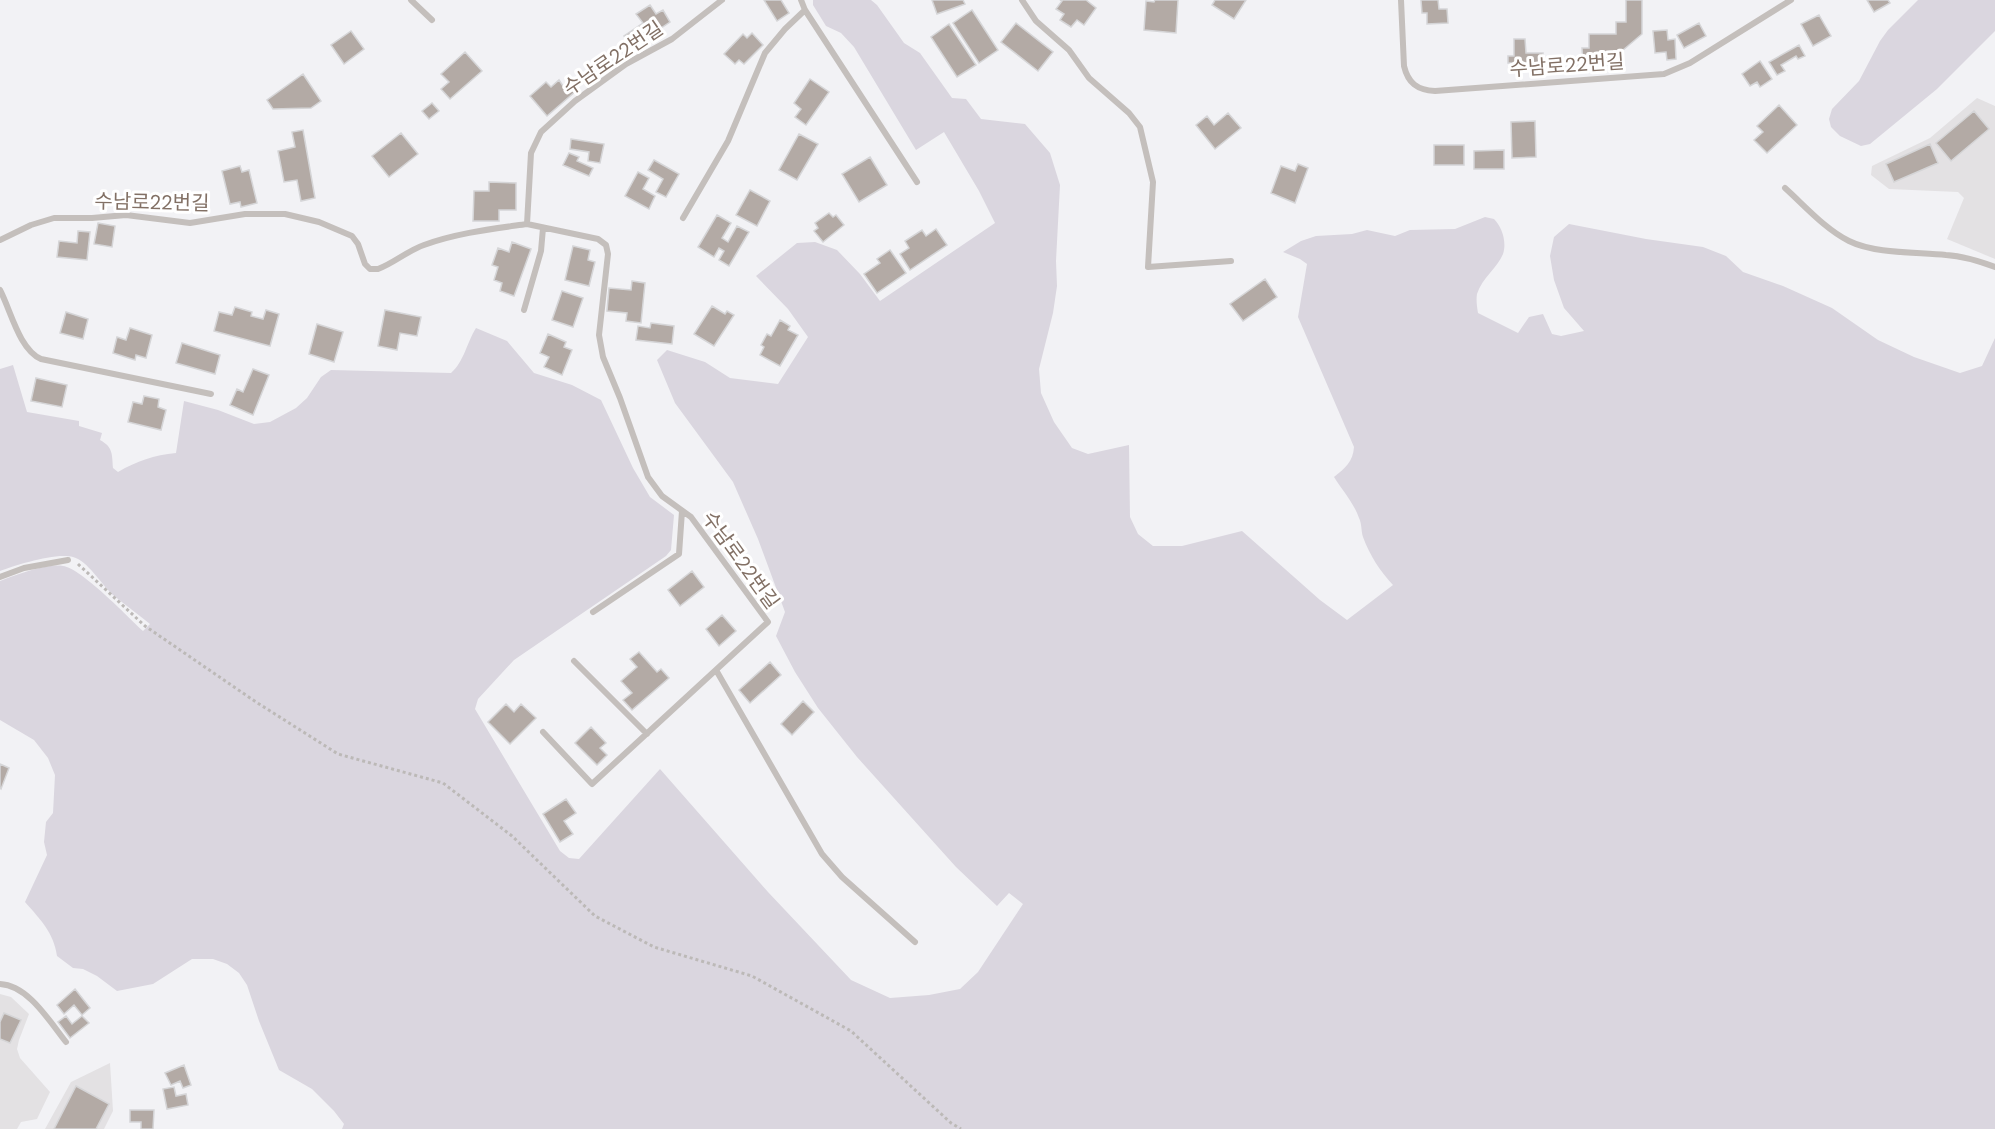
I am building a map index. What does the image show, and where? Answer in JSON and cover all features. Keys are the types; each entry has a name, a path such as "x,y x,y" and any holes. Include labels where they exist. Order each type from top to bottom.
{"lane":[{"path":"411,0 432,20"},
{"name":"수남로22번길","path":"526,224 531,153 541,132 574,101 626,64 672,39 722,0"},
{"path":"801,0 805,10 917,182"},
{"path":"1022,0 1036,21 1069,50 1089,78 1130,113 1140,127 1153,182 1148,267 1231,261"},
{"name":"수남로22번길","path":"1401,0 1406,75 1411,83 1419,88 1435,91 1664,74 1690,63 1791,0"},
{"path":"683,218 728,141 765,53 784,29 805,10"},
{"path":"1785,188 1828,226 1852,243 1890,250 1969,258 1995,267"},
{"name":"수남로22번길","path":"0,240 31,225 54,218 126,215 190,223 245,214 285,214 319,222 352,236 358,244 365,264 370,269 378,269 421,246 444,238 526,224 598,239 606,245 608,254 599,335 603,357 648,477 662,496 691,517 768,622 592,784 543,732"},
{"path":"524,310 541,251 543,228"},
{"path":"0,290 22,341 33,356 212,394"},
{"path":"593,612 679,554 682,511"},
{"path":"0,577 24,567 68,560"},
{"path":"574,661 647,734"},
{"path":"716,670 822,854 842,877 915,942"},
{"path":"0,984 8,984 27,994 66,1042"}],"path":[{"path":"68,560 81,565 145,626 256,702 338,754 443,783 512,836 595,916 654,947 752,976 851,1031 943,1116 961,1129"}],"shaded area":[{"path":"813,0 871,0 904,43 920,53 952,98 966,99 981,119 1025,124 1050,153 1060,185 1057,286 1053,313 1039,369 1041,393 1054,422 1072,448 1088,454 1129,445 1130,517 1138,534 1153,546 1182,546 1242,531 1320,600 1347,620 1393,585 1372,557 1363,537 1357,512 1334,477 1350,461 1354,447 1298,317 1307,264 1283,252 1301,241 1316,236 1352,234 1367,230 1395,236 1410,230 1455,229 1485,217 1494,219 1503,235 1504,249 1501,259 1479,288 1478,313 1518,333 1529,317 1543,314 1552,334 1561,336 1584,331 1564,308 1554,280 1550,256 1554,237 1569,224 1703,247 1726,256 1743,272 1783,286 1832,308 1878,340 1914,357 1960,373 1982,366 1995,338 1995,1129 342,1129 344,1124 312,1089 279,1070 247,985 239,973 227,964 213,959 192,959 153,984 117,991 97,976 83,969 73,968 57,956 50,933 25,902 47,855 44,842 46,822 53,813 55,775 48,758 34,740 0,720 0,581 40,568 63,566 81,575 143,631 150,624 113,595 79,559 57,556 0,571 0,369 13,365 27,412 79,421 79,426 102,433 100,440 110,448 113,468 118,472 146,459 176,453 184,401 218,410 254,424 270,422 296,408 307,398 321,377 331,370 451,373 459,363 476,328 507,341 534,373 572,385 601,400 633,468 650,497 674,515 671,550 666,556 514,660 478,699 475,709 560,851 569,858 579,859 660,769 768,892 851,980 890,998 929,995 960,989 978,972 1023,904 1009,893 997,906 956,867 857,757 818,708 776,636 785,612 758,539 733,482 675,403 657,360 667,350 705,362 730,378 778,384 808,337 788,309 756,276 797,243 815,242 837,250 860,274 880,301 995,223 944,132 916,150 854,47 841,33 826,26 813,5"},
{"path":"1918,0 1995,0 1995,31 1937,89 1870,144 1861,146 1840,136 1831,127 1829,119 1832,109 1859,81 1888,30"},
{"path":"1977,98 1995,106 1995,259 1947,239 1964,198 1958,192 1889,189 1871,175 1872,166 1930,138"},
{"path":"0,994 11,997 29,1014 17,1049 20,1058 50,1092 37,1119 21,1122 17,1129 0,1129"},
{"path":"110,1063 113,1111 104,1129 45,1129 71,1082"}],"building":[{"path":"764,0 781,0 789,13 777,21"},
{"path":"932,0 963,0 965,4 937,14"},
{"path":"1060,0 1086,0 1096,8 1084,25 1077,20 1071,27 1060,20 1064,14 1056,9 1062,1"},
{"path":"1155,0 1178,0 1176,33 1144,30 1146,1 1154,2"},
{"path":"1215,0 1246,0 1234,19 1212,5"},
{"path":"1421,0 1438,0 1439,9 1447,9 1448,23 1427,24 1427,13 1422,13"},
{"path":"1626,0 1642,0 1642,34 1616,56 1616,65 1583,65 1582,48 1589,48 1589,34 1616,34 1616,22 1626,22"},
{"path":"1867,0 1888,0 1890,3 1874,12"},
{"path":"650,5 656,14 663,10 670,22 631,48 624,36 643,23 636,14"},
{"path":"972,10 998,50 979,63 953,23"},
{"path":"1819,15 1831,36 1813,46 1801,24"},
{"path":"1016,23 1053,52 1038,71 1001,42"},
{"path":"1699,23 1706,36 1684,48 1677,35"},
{"path":"949,24 976,65 957,77 931,37"},
{"path":"1667,30 1668,40 1675,39 1676,59 1667,60 1666,52 1655,53 1653,31"},
{"path":"351,31 364,49 344,64 331,45"},
{"path":"752,33 763,45 744,64 739,60 735,64 724,54 743,34 747,38"},
{"path":"1514,39 1525,39 1526,53 1543,53 1543,64 1533,64 1533,68 1523,68 1523,63 1508,63 1508,56 1514,56"},
{"path":"1799,45 1805,56 1798,59 1796,56 1781,65 1785,71 1777,75 1769,62"},
{"path":"465,52 482,71 450,99 441,89 449,82 441,74"},
{"path":"1760,61 1772,79 1760,87 1757,82 1750,86 1742,74"},
{"path":"303,74 321,101 311,108 273,109 267,100"},
{"path":"810,79 829,92 806,125 795,117 801,109 794,103"},
{"path":"559,80 565,89 570,85 576,91 547,116 530,96 546,82 551,87"},
{"path":"432,103 439,111 429,119 422,111"},
{"path":"1779,105 1797,125 1767,153 1754,140 1763,132 1757,126"},
{"path":"1974,111 1989,129 1951,161 1936,143"},
{"path":"1228,113 1241,128 1215,149 1196,125 1207,116 1214,125"},
{"path":"1535,121 1536,157 1512,158 1511,122"},
{"path":"303,130 315,198 301,201 297,180 284,182 278,151 295,147 292,132"},
{"path":"401,133 418,154 389,177 372,156"},
{"path":"799,134 818,144 797,180 779,170"},
{"path":"571,139 604,144 600,163 588,161 589,152 570,149"},
{"path":"1930,144 1938,163 1894,182 1886,164"},
{"path":"1434,145 1464,145 1464,165 1434,165"},
{"path":"1504,150 1504,169 1474,169 1474,151"},
{"path":"569,153 579,157 577,161 593,168 589,176 563,165"},
{"path":"870,157 887,185 859,202 842,174"},
{"path":"654,160 679,174 666,197 656,192 663,179 648,170"},
{"path":"1298,164 1308,168 1295,203 1271,193 1281,166 1295,171"},
{"path":"240,166 242,172 249,170 257,203 241,207 240,202 230,204 222,171"},
{"path":"638,172 649,178 643,189 655,196 649,209 625,196"},
{"path":"489,182 516,183 516,210 499,210 499,221 473,221 474,191 489,191"},
{"path":"750,190 770,201 757,226 736,215"},
{"path":"829,213 833,217 836,215 844,225 823,242 814,231 818,228 815,223"},
{"path":"717,215 731,223 722,238 728,242 737,226 749,232 729,266 719,260 724,251 719,248 714,257 698,247"},
{"path":"98,223 115,226 112,247 94,244"},
{"path":"936,229 947,245 910,270 900,254 909,248 905,241 922,230 926,236"},
{"path":"78,231 90,232 87,260 57,257 59,241 77,243"},
{"path":"512,242 531,249 514,296 500,291 502,283 494,280 498,267 492,265 498,248 509,252"},
{"path":"573,246 590,250 588,260 595,262 589,286 565,280"},
{"path":"890,250 906,273 877,293 864,274 880,263 877,259"},
{"path":"1265,279 1277,297 1243,321 1230,304"},
{"path":"632,281 645,283 641,323 626,321 627,313 607,311 609,288 631,290"},
{"path":"562,291 583,298 573,327 552,320"},
{"path":"712,306 725,314 727,311 734,315 714,346 694,334"},
{"path":"235,307 252,312 251,316 263,319 266,310 279,314 270,346 214,331 219,312 232,315"},
{"path":"385,310 421,317 417,336 400,333 397,350 378,346"},
{"path":"66,312 88,319 83,339 60,333"},
{"path":"780,320 790,326 788,330 798,335 780,366 760,355 764,347 761,345 767,334 771,336"},
{"path":"651,323 674,326 672,344 636,340 638,326 650,328"},
{"path":"317,324 343,332 334,362 309,354"},
{"path":"130,328 152,335 146,358 136,355 135,360 113,353 117,337 126,340"},
{"path":"548,334 566,342 564,347 572,350 562,375 544,367 549,357 540,353"},
{"path":"182,343 220,355 215,374 176,363"},
{"path":"253,369 269,375 253,415 230,405 237,389 243,392"},
{"path":"36,378 67,385 62,407 31,401"},
{"path":"144,396 159,399 158,407 166,410 161,430 128,422 133,402 142,404"},
{"path":"692,571 704,587 680,606 668,590"},
{"path":"722,615 736,631 719,646 706,629"},
{"path":"639,652 657,672 661,669 669,678 632,710 623,700 632,693 621,681 637,667 630,659"},
{"path":"770,662 781,675 750,703 739,690"},
{"path":"803,701 814,712 792,735 781,724"},
{"path":"506,704 514,712 521,704 536,718 510,744 488,722"},
{"path":"591,727 606,743 600,748 607,755 597,765 575,743"},
{"path":"0,764 9,768 1,789 0,788"},
{"path":"566,799 576,813 564,821 573,834 560,842 543,814"},
{"path":"75,989 90,1008 82,1015 74,1005 64,1014 57,1005"},
{"path":"4,1013 21,1020 10,1043 0,1039 0,1022"},
{"path":"66,1016 72,1024 82,1016 89,1023 70,1038 58,1022"},
{"path":"184,1065 191,1085 183,1088 180,1081 171,1085 165,1073"},
{"path":"76,1086 109,1104 96,1129 54,1129"},
{"path":"174,1087 176,1096 186,1094 188,1105 167,1109 163,1089"},
{"path":"130,1110 154,1110 153,1129 141,1129 141,1122 130,1122"}]}
